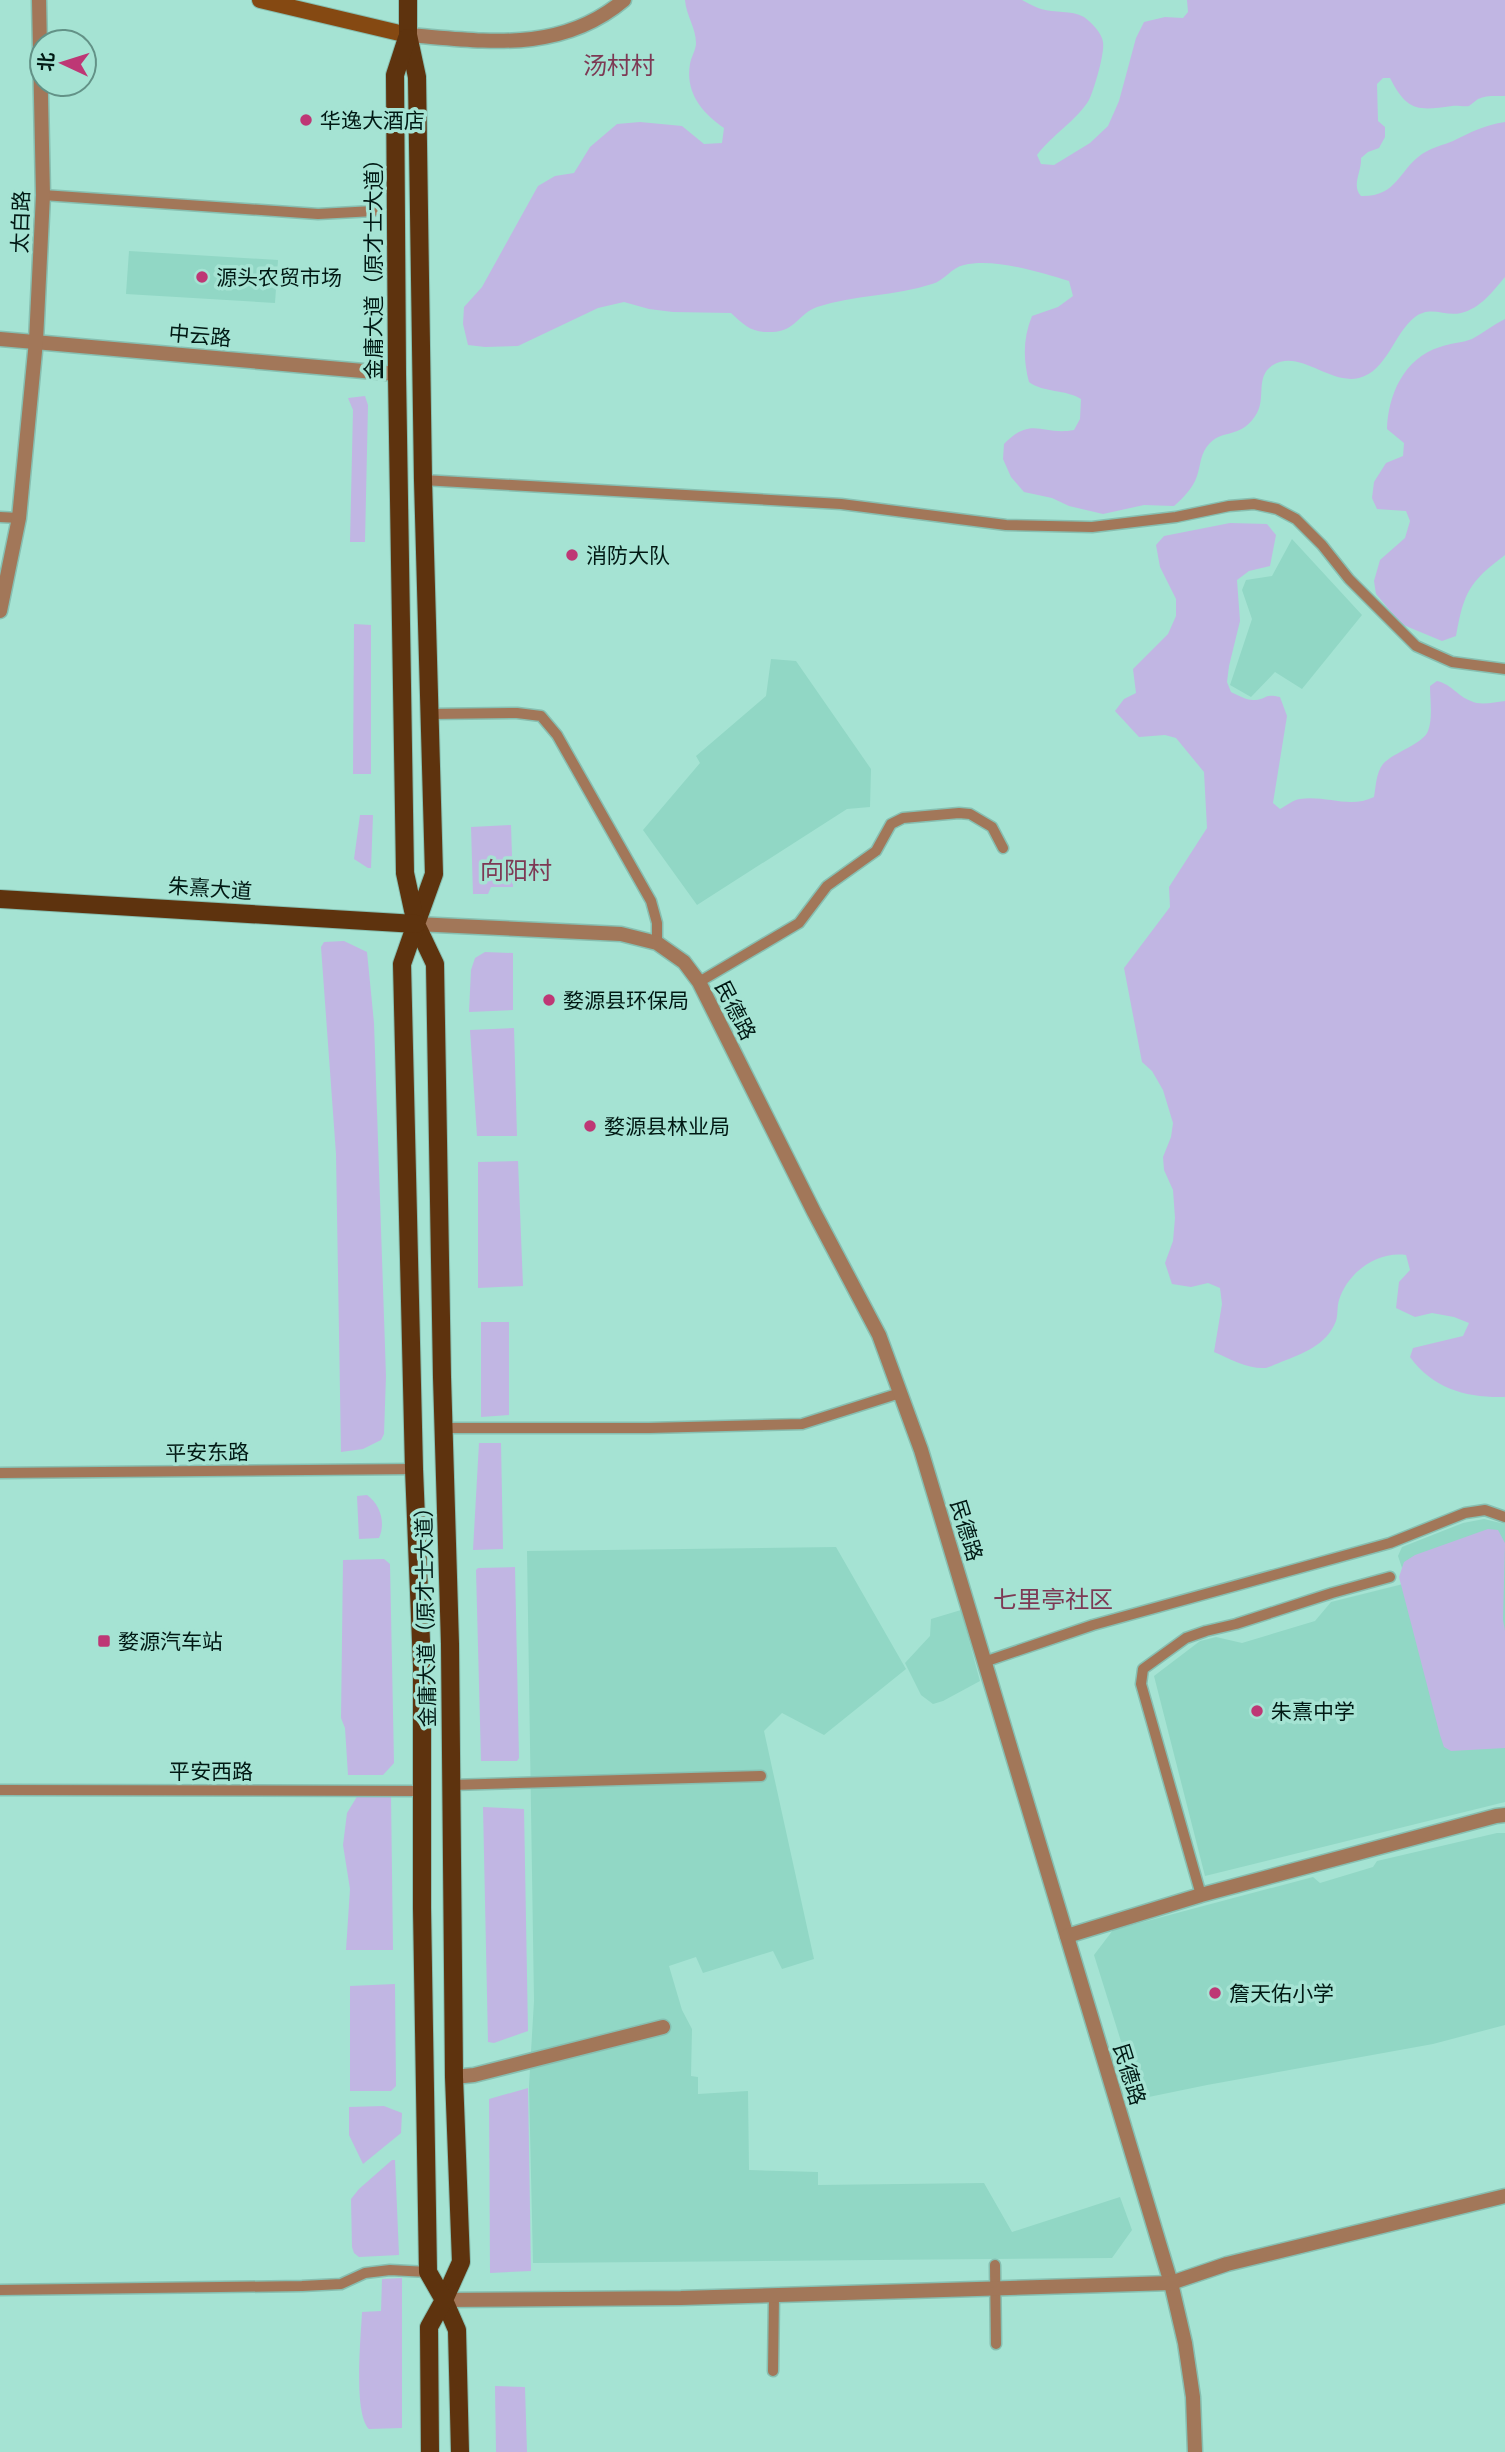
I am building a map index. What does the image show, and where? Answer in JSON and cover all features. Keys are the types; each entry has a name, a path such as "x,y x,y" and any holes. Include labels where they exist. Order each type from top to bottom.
{"main road":[{"path":"260,0 408,35 408,0"},
{"name":"金庸大道（原才士大道）","path":"408,35 395,75 405,873 416,924 435,964 454,2077 461,2262 429,2327 430,2452"},
{"name":"金庸大道（原才士大道）","path":"408,35 417,77 423,480 434,874 402,964 414,1469 422,1666 428,2272 457,2330 460,2452"},
{"name":"朱熹大道","path":"0,899 416,924"}],"street":[{"name":"太白路","path":"0,611 19,518 36,341 43,195 39,0"},
{"path":"408,35 468,40 539,38 573,31 605,16 624,0"},
{"path":"43,195 318,214 374,211"},
{"name":"中云路","path":"0,339 397,374"},
{"path":"423,480 841,504 1006,525 1092,527 1254,504 1277,509 1296,519 1322,545 1349,579 1416,646 1452,662 1505,669"},
{"path":"0,517 19,518"},
{"path":"430,714 517,713 541,716 557,735 650,901 657,923 657,943"},
{"path":"699,982 799,923 827,886 876,851 891,824 903,818 970,814 992,827 1003,848"},
{"name":"民德路","path":"416,924 621,934 657,943 684,962 699,982 879,1335 920,1450 1171,2283 1185,2343 1193,2397 1195,2452"},
{"path":"443,1428 649,1428 802,1424 900,1393"},
{"name":"平安东路","path":"0,1473 414,1469"},
{"path":"984,1662 1093,1625 1391,1543 1465,1513 1485,1510 1505,1517"},
{"path":"1201,1895 1141,1684 1143,1669 1186,1638 1390,1577"},
{"path":"451,1785 761,1776"},
{"name":"平安西路","path":"0,1790 422,1791"},
{"path":"1066,1936 1201,1895 1505,1815"},
{"path":"454,2077 474,2075 663,2027"},
{"path":"444,2300 775,2295 1171,2283 1227,2264 1505,2196"},
{"path":"995,2265 996,2344"},
{"path":"0,2290 341,2284 365,2273 390,2270 428,2272"},
{"path":"773,2371 775,2295"}],"shaded area":[{"path":"685,0 1022,0 1041,9 1074,13 1084,17 1096,28 1102,39 1101,63 1089,100 1037,155 1041,164 1054,165 1090,143 1108,126 1119,101 1136,38 1144,22 1165,17 1183,18 1188,12 1187,0 1505,0 1505,96 1481,98 1469,106 1421,108 1408,103 1390,78 1383,78 1377,84 1378,121 1385,127 1385,137 1379,148 1361,158 1357,187 1361,196 1382,192 1390,188 1414,161 1426,152 1478,129 1505,122 1505,277 1486,299 1468,311 1455,314 1427,312 1415,317 1401,332 1377,368 1359,378 1337,377 1294,361 1273,365 1262,381 1257,413 1245,427 1210,443 1193,485 1174,506 1144,505 1103,514 1024,492 1011,477 1003,459 1004,444 1022,430 1074,430 1080,419 1081,399 1029,382 1025,349 1032,316 1058,307 1073,296 1069,281 1044,274 989,263 964,265 932,284 817,307 786,329 772,332 749,328 731,313 673,312 624,302 598,308 518,346 468,345 463,324 464,307 482,287 538,186 555,176 574,173 590,147 617,124 640,122 682,126 704,144 722,143 724,128 702,109 690,84 690,64 696,43"},
{"name":"源头农贸市场","path":"129,251 278,260 275,303 126,294"},
{"path":"1505,319 1505,555 1483,573 1470,589 1456,636 1442,641 1401,624 1376,594 1374,581 1380,560 1405,538 1410,521 1406,511 1377,509 1372,498 1374,482 1386,463 1403,456 1404,443 1387,429 1395,391 1408,369 1427,352 1472,339"},
{"path":"365,396 368,405 365,542 350,542 353,410 348,398"},
{"path":"1230,523 1267,524 1276,535 1270,566 1249,571 1237,580 1240,621 1227,682 1231,692 1249,700 1268,696 1280,697 1287,716 1273,803 1280,809 1300,799 1356,802 1374,797 1383,764 1420,740 1428,731 1431,714 1430,686 1437,681 1475,702 1505,701 1505,1397 1477,1396 1440,1384 1419,1368 1410,1357 1413,1348 1463,1336 1469,1323 1432,1313 1415,1317 1396,1308 1399,1282 1410,1270 1406,1255 1385,1256 1357,1272 1343,1290 1338,1302 1336,1321 1327,1336 1305,1352 1266,1368 1245,1365 1214,1352 1222,1304 1220,1288 1208,1283 1191,1287 1172,1284 1165,1263 1173,1241 1175,1218 1173,1190 1164,1170 1163,1157 1173,1123 1163,1090 1152,1071 1142,1062 1124,968 1170,907 1169,887 1207,828 1204,772 1176,738 1165,735 1139,737 1115,711 1124,699 1136,693 1133,669 1168,634 1176,616 1176,599 1160,567 1156,545 1164,536"},
{"path":"1292,539 1362,615 1302,689 1275,672 1251,697 1230,685 1252,619 1242,590 1246,580 1272,576"},
{"path":"354,624 371,625 371,774 353,774"},
{"path":"771,659 796,661 871,769 870,807 847,809 697,905 643,830 700,763 696,756 766,696"},
{"path":"360,815 373,815 371,868 354,859"},
{"path":"511,825 513,887 491,887 488,894 473,894 471,827"},
{"path":"344,941 367,952 374,1023 386,1376 384,1434 381,1440 363,1449 341,1452 336,1154 321,947 324,942"},
{"path":"485,952 513,953 513,1010 469,1012 471,970 475,958"},
{"path":"514,1028 517,1136 477,1136 470,1030"},
{"path":"518,1161 523,1286 478,1288 478,1162"},
{"path":"481,1322 509,1322 509,1415 481,1417"},
{"path":"479,1443 501,1443 503,1549 473,1550"},
{"path":"367,1495 380,1514 381,1532 379,1538 359,1539 357,1496"},
{"path":"1484,1519 1505,1524 1505,1802 1205,1876 1154,1676 1200,1641 1216,1637 1242,1643 1315,1621 1331,1602 1407,1583 1398,1556 1402,1547 1463,1523"},
{"path":"1488,1529 1498,1530 1505,1543 1505,1748 1451,1751 1444,1747 1440,1735 1399,1577 1404,1562 1415,1555"},
{"path":"836,1547 906,1669 824,1735 782,1713 764,1731 814,1959 782,1969 773,1951 703,1973 696,1957 669,1966 682,2010 692,2029 691,2076 698,2077 698,2094 748,2091 749,2170 818,2172 818,2185 984,2183 1012,2232 1120,2197 1132,2230 1112,2258 533,2263 529,2086 534,2001 527,1551"},
{"path":"384,1559 390,1564 394,1763 383,1775 348,1775 345,1728 341,1718 343,1560"},
{"path":"515,1567 519,1758 517,1761 481,1761 476,1570"},
{"path":"961,1610 980,1681 933,1704 921,1695 905,1663 930,1636 931,1619"},
{"path":"358,1795 391,1796 393,1950 346,1950 350,1889 343,1845 347,1813"},
{"path":"483,1807 524,1809 528,2031 494,2043 488,2042"},
{"path":"1505,1833 1505,2025 1433,2044 1139,2099 1094,1955 1113,1930 1313,1877 1320,1883 1373,1867 1377,1861"},
{"path":"395,1984 396,2086 391,2091 350,2091 350,1986"},
{"path":"528,2088 531,2271 490,2273 489,2099"},
{"path":"384,2106 402,2113 401,2133 363,2164 349,2135 349,2107"},
{"path":"395,2160 399,2255 359,2257 352,2247 351,2199"},
{"path":"402,2278 402,2428 369,2429 364,2420 359,2392 362,2312 381,2311 382,2279"},
{"path":"495,2386 525,2387 527,2452 496,2452"}],"place":[{"name":"华逸大酒店","path":"306,120"},
{"name":"源头农贸市场","path":"202,277"},
{"name":"消防大队","path":"572,555"},
{"name":"婺源县环保局","path":"549,1000"},
{"name":"婺源县林业局","path":"590,1126"},
{"name":"婺源汽车站","path":"104,1641"},
{"name":"朱熹中学","path":"1257,1711"},
{"name":"詹天佑小学","path":"1215,1993"}],"district":[{"name":"汤村村","path":"619,65"},
{"name":"向阳村","path":"516,870"},
{"name":"七里亭社区","path":"1053,1599"}]}
